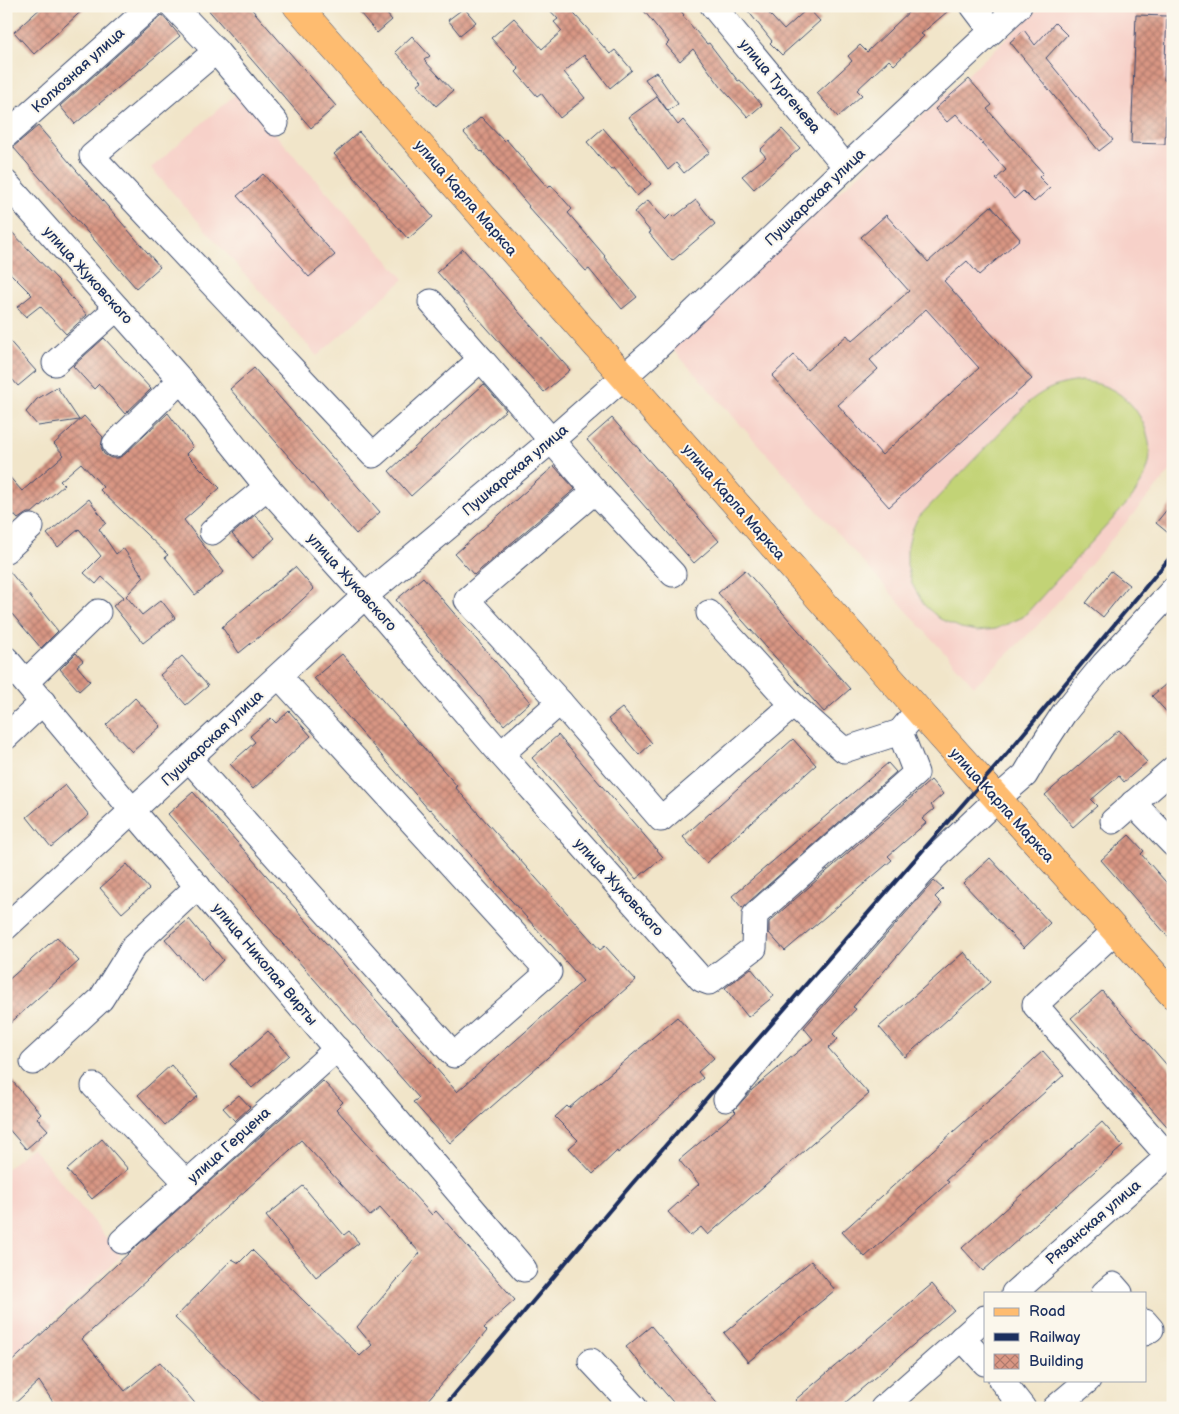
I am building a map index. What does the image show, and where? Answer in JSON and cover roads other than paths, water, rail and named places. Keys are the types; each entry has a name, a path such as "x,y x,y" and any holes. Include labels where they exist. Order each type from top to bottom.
{"main road":[{"name":"улица Карла Маркса","path":"297,6 918,710 1173,995"}],"street":[{"name":"Колхозная улица","path":"6,135 151,6"},
{"path":"173,6 216,50 276,122"},
{"name":"улица Тургенева","path":"713,6 846,166"},
{"path":"972,6 992,31"},
{"name":"Пушкарская улица","path":"6,928 365,596 552,440 653,351 846,166 1019,6"},
{"path":"216,50 92,156 374,455 482,359"},
{"name":"улица Жуковского","path":"6,183 182,380 266,487 365,596 501,754 701,979 709,982 754,948 755,915 916,773 900,732"},
{"path":"431,302 595,492 673,574"},
{"path":"55,363 117,308"},
{"path":"115,444 182,380"},
{"path":"212,532 266,487"},
{"path":"595,492 468,600 560,702 661,819 793,705"},
{"path":"6,550 31,528"},
{"path":"726,1099 793,1018 935,858 997,799 1025,776 1040,748 1070,706 1104,664 1173,590"},
{"path":"26,682 98,612"},
{"path":"709,613 793,705 844,750 900,732 918,710"},
{"name":"улица Николая Вирты","path":"6,659 133,811 524,1269"},
{"path":"189,759 454,1055 549,972 279,676"},
{"path":"6,737 43,702"},
{"path":"501,754 560,702"},
{"path":"1113,821 1173,768"},
{"path":"1133,803 1173,844"},
{"path":"33,1062 101,999 134,946 198,886"},
{"path":"1115,931 1035,1005 1170,1154"},
{"name":"улица Герцена","path":"122,1241 337,1050"},
{"path":"94,1086 186,1183"},
{"name":"Рязанская улица","path":"1015,1292 1170,1154"},
{"path":"1105,1292 1114,1285 1119,1292"},
{"path":"883,1408 984,1319"},
{"path":"1146,1323 1151,1328 1146,1332"},
{"path":"962,1338 984,1362"},
{"path":"591,1362 635,1408"},
{"path":"1003,1382 1023,1408"},
{"path":"1055,1408 1086,1382"}],"railway":[{"path":"443,1408 631,1185 1005,756 1173,554"}]}
